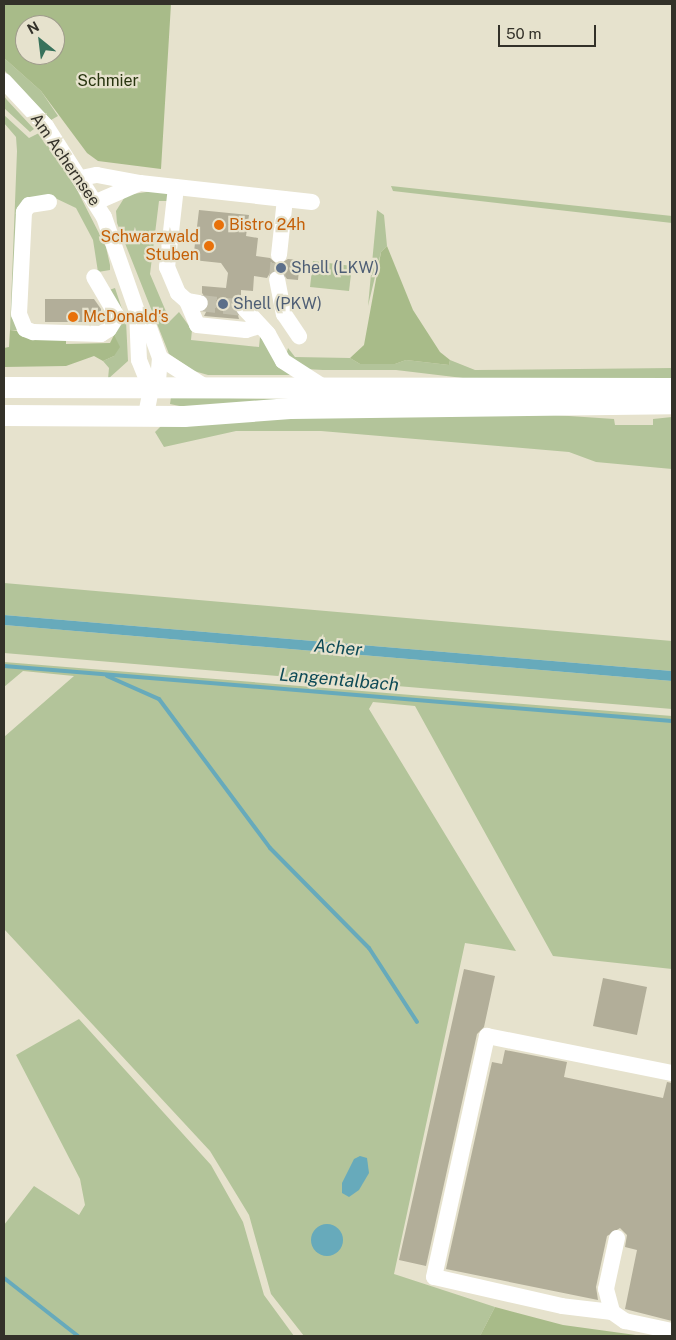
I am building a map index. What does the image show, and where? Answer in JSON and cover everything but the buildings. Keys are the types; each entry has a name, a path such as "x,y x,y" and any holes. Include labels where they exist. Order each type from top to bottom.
{"main road":[{"path":"4,387 328,390 672,388"},
{"path":"4,415 146,415 326,407 672,403"}],"street":[{"name":"Am Achernsee","path":"4,81 46,126 96,202 137,311"},
{"path":"81,178 97,175 140,183 312,202"},
{"path":"96,202 140,183"},
{"path":"176,187 168,267 178,293 193,302 197,325 246,330 259,326"},
{"path":"279,256 285,200"},
{"path":"49,202 38,202 24,212 21,322 33,332 101,334 109,329 116,316 94,277"},
{"path":"277,279 284,314 299,336"},
{"path":"244,308 283,361 328,390"},
{"path":"137,311 147,322 160,358 158,379 151,389 146,415"},
{"path":"137,311 139,360 151,389"},
{"path":"160,358 209,389"},
{"path":"672,1073 487,1036 434,1277 562,1306 612,1312 625,1321 672,1331"},
{"path":"612,1312 606,1289 617,1238"}],"green space":[{"name":"Schmier","path":"4,4 171,4 161,169 98,161 87,153 41,91 4,58"},
{"path":"4,58 41,91 58,116 51,120 4,70"},
{"path":"4,96 34,129 30,132 4,108"},
{"path":"4,115 29,138 39,133 75,186 106,247 110,265 110,270 98,272 93,240 76,208 55,198 29,202 22,330 10,330 17,151 16,137 4,123"},
{"path":"391,186 672,216 672,223 393,191"},
{"path":"160,190 170,191 168,201 159,201 150,274 170,321 179,312 192,330 191,340 259,347 260,337 296,375 208,375 194,371 169,354 117,223 116,211 126,195"},
{"path":"377,210 384,215 387,246 381,252 368,306"},
{"path":"387,246 413,310 440,352 450,360 449,365 406,360 395,364 360,364 350,358 364,345 381,252"},
{"path":"313,261 352,266 349,291 310,287"},
{"path":"115,288 126,321 128,361 108,379 109,368 103,361 114,356 114,335 121,319 109,290"},
{"path":"10,330 66,337 66,344 110,343 114,335 120,347 114,356 103,361 94,356 66,366 4,367 4,348 9,347"},
{"path":"288,348 295,357 350,358 360,364 395,364 406,360 449,365 450,360 475,370 672,368 672,379 488,381 396,370 305,369 286,356"},
{"path":"171,397 291,399 184,407 170,404"},
{"path":"524,413 614,419 615,425 653,425 653,419 672,417 672,469 596,462 569,452 321,431 236,431 164,447 155,432 162,425 293,415"},
{"path":"4,583 672,641 672,671 4,615"},
{"path":"4,625 672,681 672,709 4,653"},
{"path":"4,662 672,716 672,969 553,956 415,706 373,702 369,709 516,951 465,943 394,1274 495,1307 480,1336 304,1336 271,1294 249,1215 210,1151 4,929 4,737 74,676 23,671 4,687"},
{"path":"79,1019 211,1165 243,1222 264,1295 294,1336 4,1336 4,1225 34,1186 79,1215 85,1205 80,1179 16,1055"},
{"path":"495,1307 563,1325 643,1336 480,1336"}],"water":[{"name":"Acher","path":"4,615 672,671 672,681 4,625"},
{"path":"360,1156 367,1158 369,1173 359,1190 349,1197 342,1193 342,1183 354,1159"},
{"path":"327,1224 333,1225 338,1229 342,1234 342,1246 338,1251 333,1255 327,1256 321,1255 316,1251 312,1246 311,1240 312,1234 316,1229 321,1225"}],"waterway":[{"name":"Langentalbach","path":"4,666 672,721"},
{"path":"107,676 159,699 270,848 369,948 417,1022"},
{"path":"4,1278 78,1336"}],"tunnel":[{"path":"277,279 279,255"},
{"path":"200,303 244,308"}],"place":[{"name":"Bistro 24h","path":"219,225"},
{"name":"Schwarzwald Stuben","path":"209,246"},
{"name":"Shell (LKW)","path":"281,268"},
{"name":"Shell (PKW)","path":"223,304"},
{"name":"McDonald's","path":"73,317"}]}
